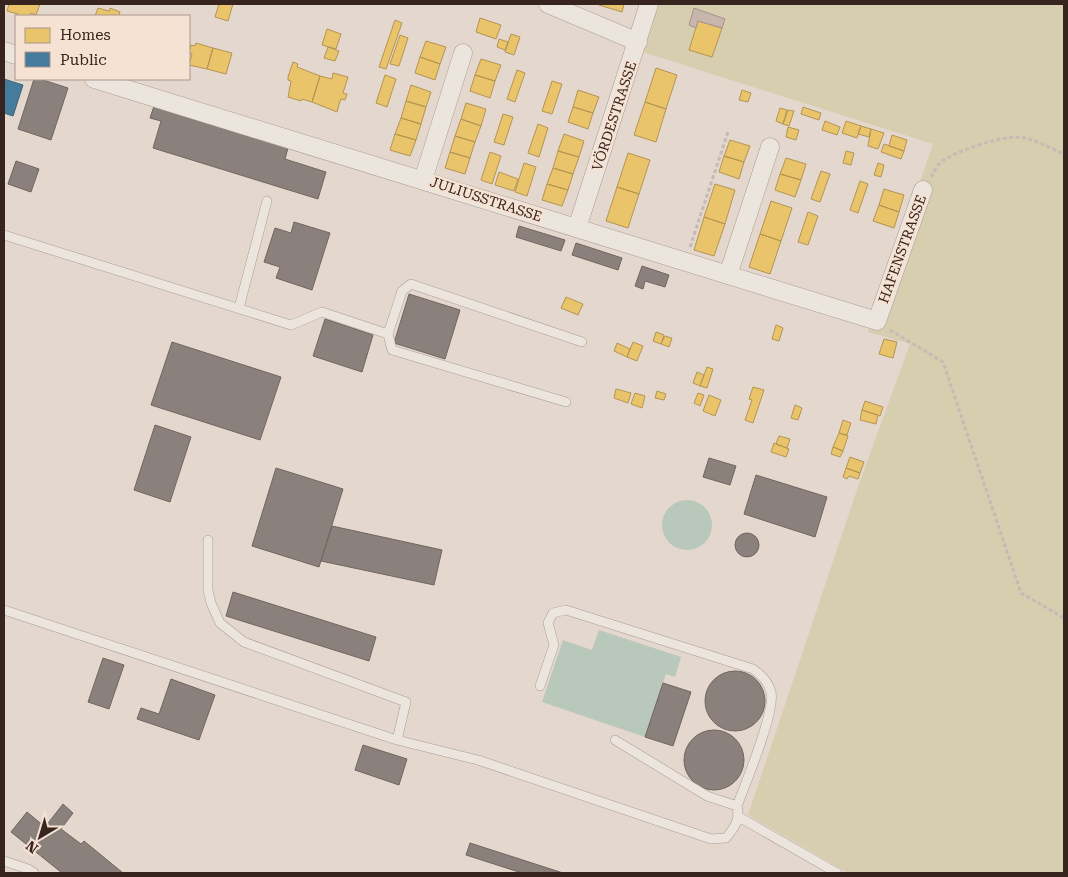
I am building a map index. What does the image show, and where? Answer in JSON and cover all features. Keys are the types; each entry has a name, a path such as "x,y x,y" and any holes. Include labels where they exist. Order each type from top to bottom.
{"street":[{"path":"548,4 638,42"},
{"name":"VÖRDESTRASSE","path":"577,228 649,4"},
{"path":"424,180 463,53"},
{"name":"JULIUSSTRASSE","path":"97,80 877,322"},
{"path":"728,276 770,146"},
{"name":"HAFENSTRASSE","path":"877,322 923,190"}],"lane":[{"path":"239,308 267,201"},
{"path":"4,234 291,324 322,312 388,334"},
{"path":"566,402 392,350 388,334 402,291 411,284 582,342"},
{"path":"208,540 208,590 211,603 220,623 244,642 406,702 396,740"},
{"path":"4,610 396,740 478,760 711,838 726,838 733,830 739,817 737,806 769,716 772,694 766,680 753,668 566,610 553,614 548,623 554,645 540,686"},
{"path":"615,740 707,796 737,806"},
{"path":"739,817 837,873"},
{"path":"4,861 34,873"}],"path":[{"path":"685,262 728,132"},
{"name":"HAFENSTRASSE","path":"923,190 941,162 973,147 998,140 1018,137 1039,143 1064,154"},
{"path":"877,322 944,362 1021,593 1064,618"}],"shaded area":[{"path":"657,4 1064,4 1064,873 848,873 748,815 859,484 910,344 868,332 933,144 643,52"},
{"path":"687,500 696,502 707,511 712,525 710,534 701,545 687,550 678,548 667,539 662,525 664,516 673,505"},
{"path":"599,630 681,657 675,677 666,674 645,737 542,702 563,640 592,650"}],"building: Homes":[{"path":"9,4 40,4 36,15 31,13 30,15 18,15 7,11"},
{"path":"219,4 233,4 228,21 215,17"},
{"path":"599,4 624,4 622,12"},
{"path":"98,8 109,11 110,8 120,12 119,15 95,15"},
{"path":"480,18 501,25 496,39 476,32"},
{"path":"395,20 402,23 386,69 379,67"},
{"path":"698,21 722,28 712,57 689,50"},
{"path":"327,29 341,34 336,49 322,45"},
{"path":"511,34 520,37 514,55 505,52"},
{"path":"400,35 408,38 399,66 390,64"},
{"path":"499,39 508,42 505,50 497,47"},
{"path":"426,41 446,47 440,64 420,57"},
{"path":"196,43 213,48 207,69 190,65 192,54 190,48 191,45 195,46"},
{"path":"328,47 339,51 335,61 324,58"},
{"path":"213,48 232,53 226,74 207,69"},
{"path":"420,57 440,64 435,80 415,73"},
{"path":"481,59 501,65 495,81 475,75"},
{"path":"293,62 298,64 297,67 320,76 312,102 288,97 291,81 288,80 288,77"},
{"path":"656,68 677,75 666,109 645,102"},
{"path":"517,70 525,73 515,102 507,99"},
{"path":"333,73 348,77 343,93 347,94 345,100 341,99 337,112 312,102 320,76 332,79"},
{"path":"385,75 396,79 387,107 376,103"},
{"path":"475,75 495,81 490,98 470,91"},
{"path":"552,81 562,84 552,114 542,111"},
{"path":"411,85 431,92 426,107 406,101"},
{"path":"578,90 599,97 593,113 573,107"},
{"path":"742,90 751,93 748,102 739,100"},
{"path":"406,101 426,107 421,124 401,118"},
{"path":"645,102 666,109 656,142 634,135"},
{"path":"466,103 486,109 481,126 461,119"},
{"path":"573,107 593,113 588,129 568,122"},
{"path":"803,107 821,113 819,120 801,114"},
{"path":"780,108 787,110 783,124 776,121"},
{"path":"788,110 794,111 789,126 783,124"},
{"path":"503,114 513,117 504,145 494,142"},
{"path":"401,118 421,124 416,140 395,134"},
{"path":"461,119 481,126 475,142 455,136"},
{"path":"825,121 840,127 837,135 822,130"},
{"path":"846,121 861,126 857,138 842,133"},
{"path":"538,124 548,128 539,157 528,153"},
{"path":"861,126 871,129 869,137 858,134"},
{"path":"788,127 799,130 796,140 786,137"},
{"path":"871,129 884,133 878,149 868,146"},
{"path":"395,134 416,140 410,156 390,150"},
{"path":"564,134 584,141 579,157 558,151"},
{"path":"892,135 907,140 904,151 889,146"},
{"path":"455,136 475,142 470,158 450,152"},
{"path":"730,140 750,146 744,162 724,156"},
{"path":"884,144 904,151 901,159 881,152"},
{"path":"558,151 579,157 573,174 553,168"},
{"path":"846,151 854,153 851,165 843,163"},
{"path":"450,152 470,158 465,174 445,168"},
{"path":"490,152 501,156 492,184 481,180"},
{"path":"628,153 650,160 639,194 617,187"},
{"path":"724,156 744,162 739,179 719,172"},
{"path":"786,158 806,164 801,180 780,174"},
{"path":"524,163 536,167 527,196 515,192"},
{"path":"878,163 884,165 881,177 874,175"},
{"path":"553,168 573,174 568,190 547,184"},
{"path":"821,171 830,174 820,202 811,199"},
{"path":"499,172 518,179 514,191 495,185"},
{"path":"780,174 801,180 795,197 775,190"},
{"path":"860,181 868,184 858,213 850,210"},
{"path":"547,184 568,190 562,206 542,200"},
{"path":"715,184 735,190 725,224 704,217"},
{"path":"617,187 639,194 628,228 606,221"},
{"path":"884,189 904,195 899,212 879,205"},
{"path":"771,201 792,208 781,241 760,234"},
{"path":"879,205 899,212 894,228 873,221"},
{"path":"808,212 818,216 808,245 798,242"},
{"path":"704,217 725,224 714,256 694,250"},
{"path":"760,234 781,241 770,274 749,267"},
{"path":"566,297 583,304 578,315 561,308"},
{"path":"776,325 783,328 779,341 772,339"},
{"path":"656,332 664,335 661,344 653,341"},
{"path":"665,336 672,338 669,347 661,344"},
{"path":"884,339 897,342 893,358 879,354"},
{"path":"633,342 643,346 637,361 627,357"},
{"path":"617,343 630,349 627,357 614,351"},
{"path":"707,367 713,369 707,388 700,386"},
{"path":"697,372 704,375 700,386 693,383"},
{"path":"753,387 764,390 753,423 745,420 752,400 749,399"},
{"path":"616,389 631,393 628,403 614,398"},
{"path":"657,391 666,394 664,400 655,398"},
{"path":"635,393 645,396 642,408 631,404"},
{"path":"698,393 704,395 700,406 694,403"},
{"path":"709,395 721,400 715,416 703,411"},
{"path":"865,401 883,407 880,416 862,410"},
{"path":"795,405 802,408 798,420 791,418"},
{"path":"862,410 878,415 876,424 860,420"},
{"path":"843,420 851,423 847,435 839,433"},
{"path":"839,433 848,436 843,451 833,447"},
{"path":"779,436 790,439 787,448 776,444"},
{"path":"774,443 789,449 786,457 771,452"},
{"path":"833,447 843,451 840,457 831,454"},
{"path":"850,457 864,462 860,473 846,468"},
{"path":"846,468 860,473 858,479 849,476 847,479 843,477"}],"building: Public":[{"path":"4,79 23,85 13,116 4,113"}],"building: Industry":[{"path":"34,80 43,80 68,88 51,140 18,129"},
{"path":"154,106 288,148 285,159 326,172 318,199 153,148 161,121 150,118"},
{"path":"16,161 39,169 31,192 8,184"},
{"path":"294,222 330,233 312,290 276,278 280,267 264,262 275,228 291,233"},
{"path":"519,226 565,240 561,251 516,237"},
{"path":"576,243 622,258 618,270 572,255"},
{"path":"642,266 669,275 665,287 645,281 643,289 635,286"},
{"path":"409,294 460,310 445,359 394,343"},
{"path":"325,319 373,335 362,372 313,356"},
{"path":"172,342 281,377 260,440 151,405"},
{"path":"155,425 191,437 170,502 134,490"},
{"path":"709,458 736,466 730,485 703,477"},
{"path":"276,468 343,489 319,567 252,546"},
{"path":"756,475 827,497 815,537 744,514"},
{"path":"332,526 442,550 434,585 321,561"},
{"path":"747,533 752,534 758,540 758,550 752,556 747,557 742,556 736,550 735,545 736,540 742,534"},
{"path":"233,592 376,637 369,661 226,616"},
{"path":"103,658 124,665 109,709 88,702"},
{"path":"735,671 752,676 760,684 765,701 760,718 752,726 735,731 718,726 710,718 705,701 710,684 718,676"},
{"path":"171,679 215,695 199,740 137,719 141,708 159,714"},
{"path":"663,683 691,692 673,746 645,737"},
{"path":"714,730 731,735 739,743 744,760 739,777 731,785 714,790 697,785 689,777 684,760 689,743 697,735"},
{"path":"363,745 407,759 399,785 355,770"},
{"path":"63,804 73,813 61,829 81,844 84,841 123,873 62,873 11,832 27,812 45,827"},
{"path":"470,843 563,873 522,873 466,855"}],"building: Other":[{"path":"694,8 725,19 722,28 698,21 696,28 689,25"}]}
